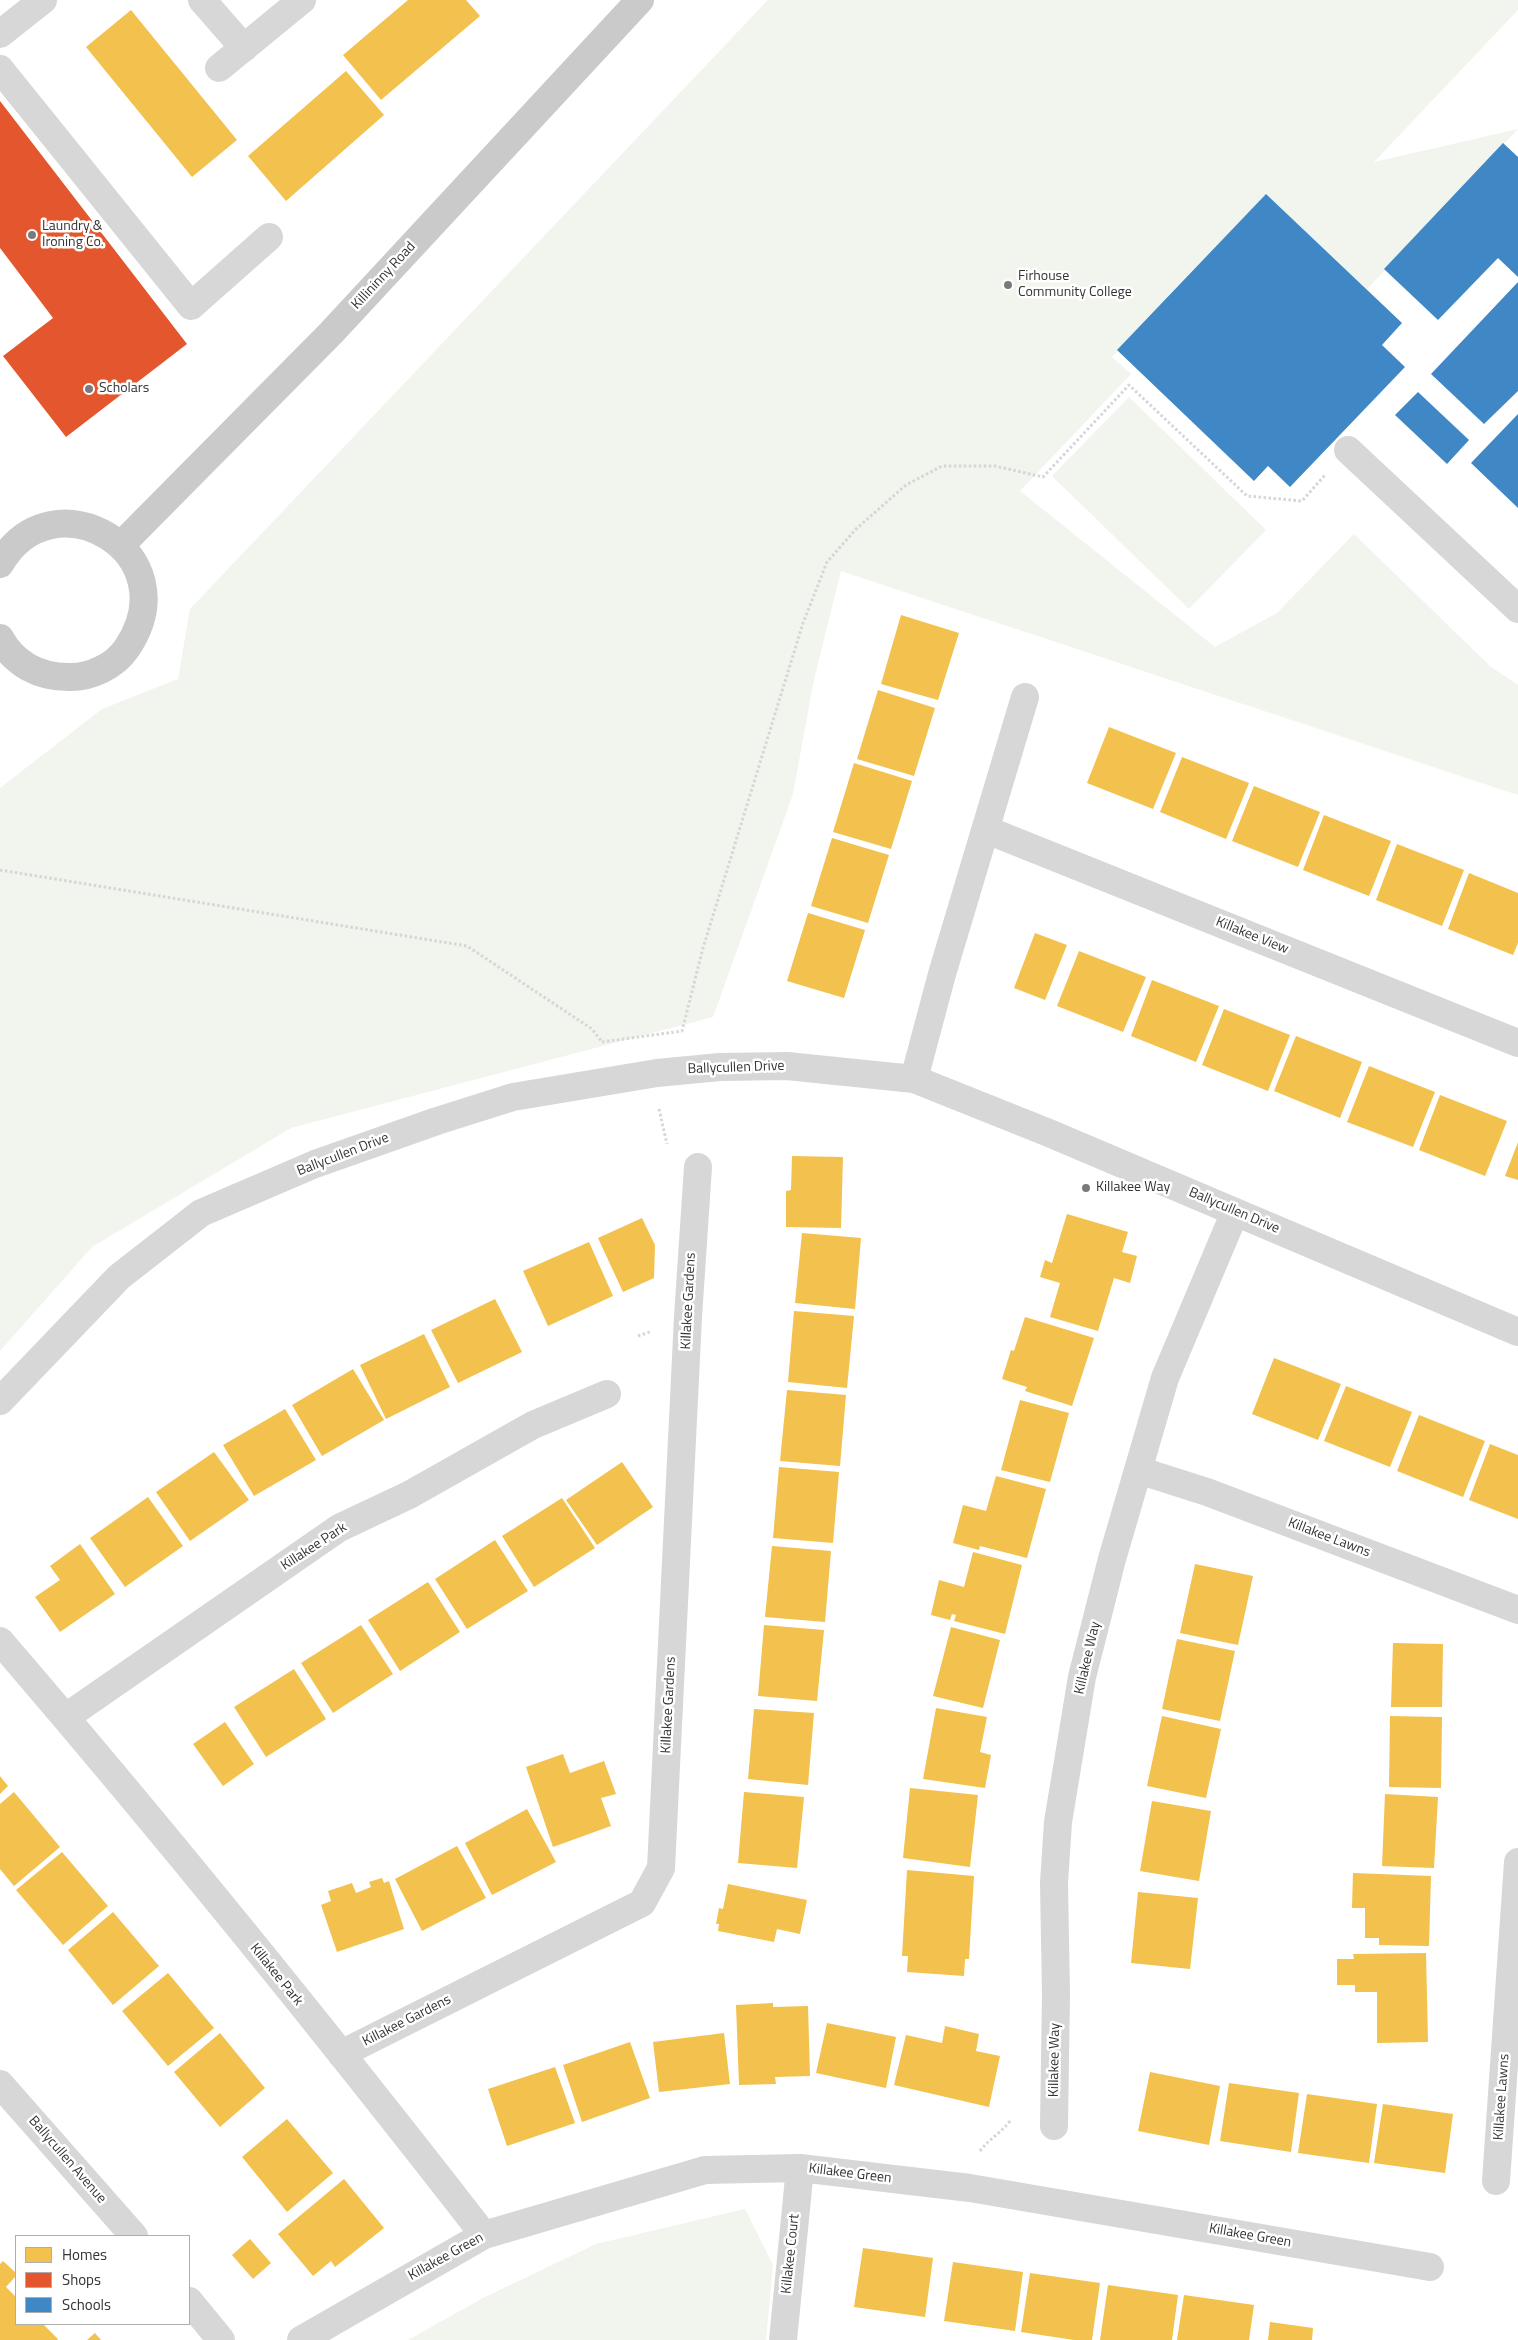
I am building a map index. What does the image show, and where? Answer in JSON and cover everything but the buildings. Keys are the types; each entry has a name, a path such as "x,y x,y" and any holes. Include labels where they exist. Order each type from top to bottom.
{"main road":[{"name":"Killininny Road","path":"121,546 331,333 640,0"},
{"path":"2,553 26,535 50,525 76,524 101,531 121,546 136,565 144,588 144,611 137,634 124,653 102,670 78,678 51,677 26,667 2,648"}],"street":[{"path":"0,34 43,0"},
{"path":"202,0 244,48"},
{"path":"219,68 302,0"},
{"path":"0,69 191,306 269,237"},
{"path":"1348,450 1515,602"},
{"path":"914,1079 942,974 987,830 1025,697"},
{"name":"Killakee View","path":"987,830 1518,1042"},
{"name":"Ballycullen Drive","path":"0,1401 119,1277 201,1213 315,1164 436,1121 514,1097 609,1080 720,1067 787,1066 914,1079 1049,1133 1518,1332"},
{"name":"Killakee Gardens","path":"341,2054 642,1903 661,1868 688,1317 698,1167"},
{"name":"Killakee Way","path":"1054,2126 1056,1994 1054,1883 1058,1822 1082,1677 1165,1378 1235,1212"},
{"name":"Killakee Park","path":"66,1717 339,1528 409,1495 533,1425 607,1394"},
{"name":"Killakee Lawns","path":"1138,1470 1207,1492 1518,1610"},
{"name":"Killakee Park","path":"0,1641 66,1717 341,2054 484,2234"},
{"name":"Killakee Lawns","path":"1496,2181 1518,1862"},
{"name":"Ballycullen Avenue","path":"0,2084 133,2235"},
{"name":"Killakee Green","path":"301,2340 484,2234 705,2170 800,2168 970,2188 1430,2267"},
{"name":"Killakee Court","path":"783,2340 800,2168"},
{"path":"190,2302 221,2340"}],"path":[{"path":"602,1042 682,1032 703,948 798,641 827,562 856,530 906,485 942,466 995,466 1043,477 1129,385 1247,496 1302,501 1348,450"},
{"path":"0,870 467,946 592,1029 602,1042 609,1080"},
{"path":"659,1109 667,1144"},
{"path":"980,2151 987,2141 1001,2133 1010,2121"}],"shaded area":[{"name":"Firhouse Community College","path":"768,0 1518,0 1518,10 1374,162 1518,129 1367,289 1266,194 1112,357 1131,374 1020,491 1215,647 1277,613 1354,534 1491,667 1518,685 1518,795 841,571 813,684 793,794 713,1017 291,1128 92,1247 0,1351 0,788 102,709 178,679 190,609"},
{"path":"1129,397 1266,530 1189,609 1052,476"},
{"path":"745,2209 773,2265 766,2340 408,2340 483,2298 596,2244"}],"place":[{"name":"Laundry & Ironing Co.","path":"32,235"},
{"name":"Firhouse Community College","path":"1008,285"},
{"name":"Scholars","path":"89,389"},
{"name":"Killakee Way","path":"1086,1188"}]}
